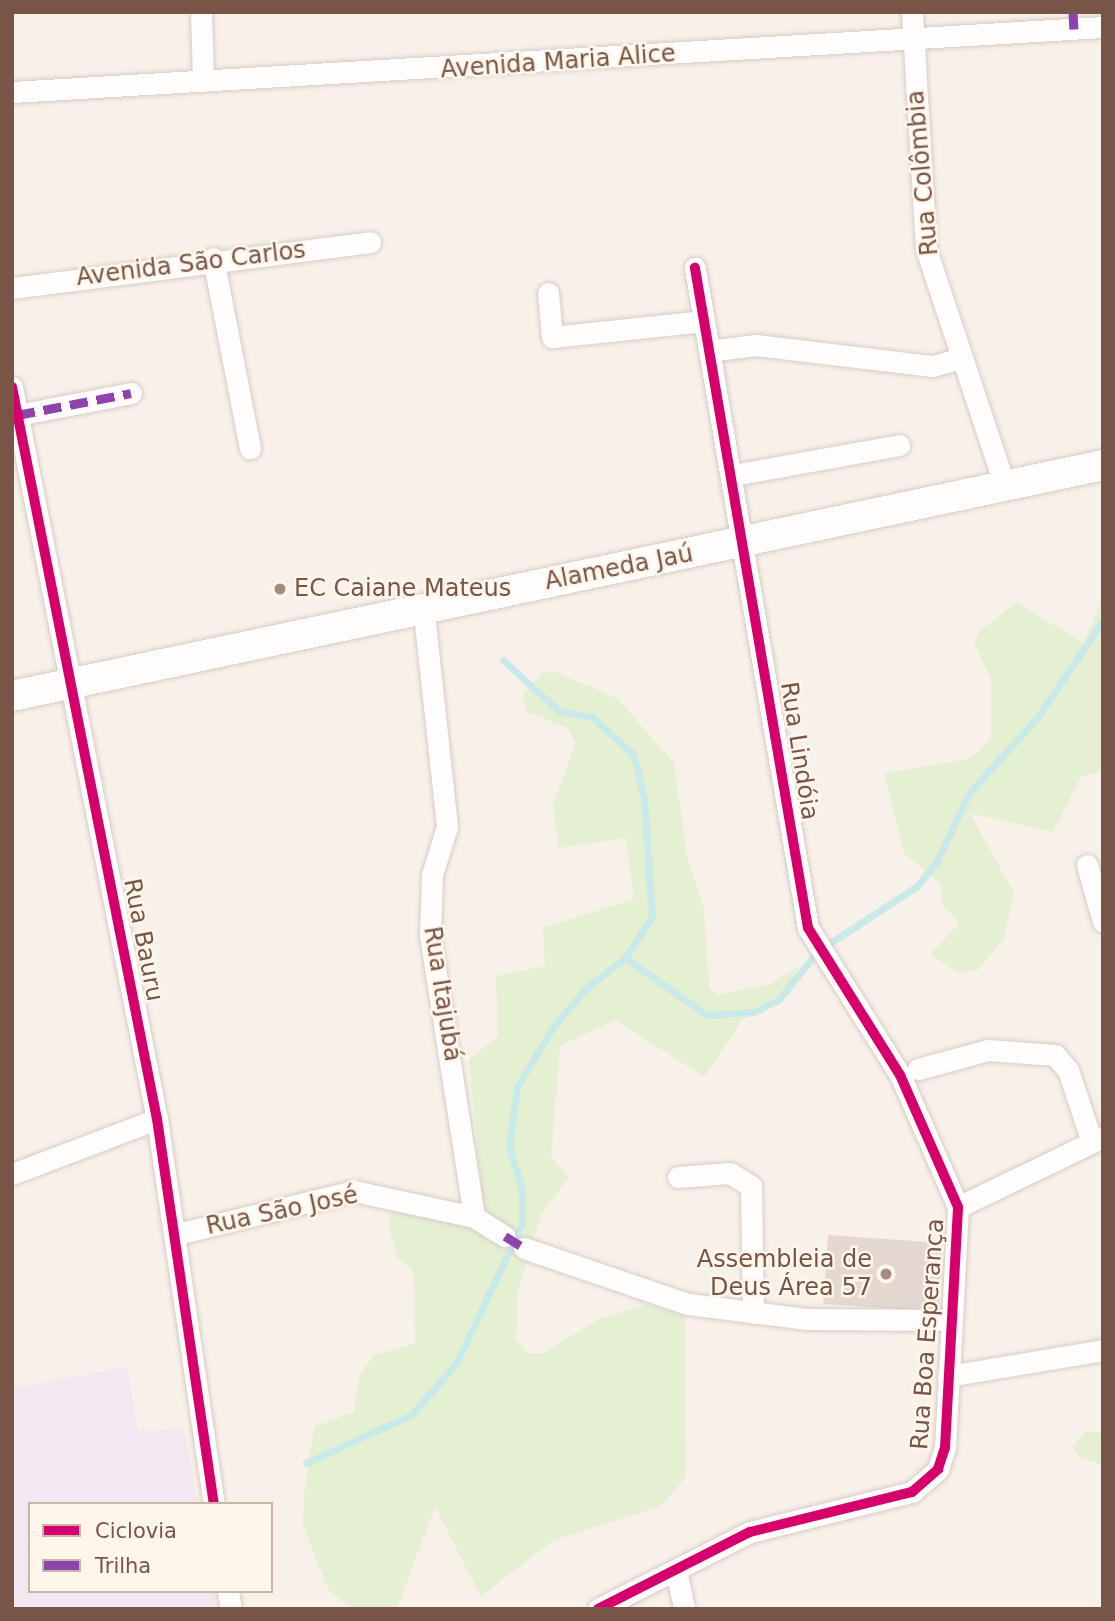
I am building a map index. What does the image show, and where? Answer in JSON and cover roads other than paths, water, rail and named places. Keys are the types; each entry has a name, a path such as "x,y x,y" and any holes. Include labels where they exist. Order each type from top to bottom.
{"main road":[{"name":"Alameda Jaú","path":"12,696 423,605 747,544 1103,466"}],"street":[{"path":"201,12 203,80"},
{"name":"Rua Colômbia","path":"912,12 926,249 1006,489"},
{"name":"Avenida Maria Alice","path":"12,92 913,38 1073,21 1103,27"},
{"name":"Avenida São Carlos","path":"12,288 213,258 370,242"},
{"path":"213,258 250,448"},
{"name":"Rua Lindóia","path":"695,268 747,544 808,928 900,1075 958,1207"},
{"path":"548,293 555,337 704,321"},
{"path":"709,351 756,345 933,366 961,358"},
{"name":"Rua Bauru","path":"12,387 157,1119 177,1234 214,1502"},
{"path":"17,415 131,393"},
{"path":"733,475 899,445"},
{"name":"Rua Itajubá","path":"423,605 447,827 432,875 429,935 474,1217"},
{"path":"1087,865 1103,922"},
{"path":"918,1069 988,1050 1055,1055 1068,1070 1097,1139 958,1207"},
{"path":"12,1174 157,1119"},
{"path":"678,1178 730,1173 751,1186 753,1313"},
{"name":"Rua São José","path":"177,1234 354,1191 474,1217 505,1236"},
{"name":"Rua Boa Esperança","path":"598,1609 750,1532 912,1492 926,1483 945,1448 949,1321 958,1207"},
{"path":"524,1248 630,1289 753,1313 949,1321"},
{"path":"948,1376 1103,1350"},
{"path":"676,1570 684,1609"}],"waterway":[{"path":"625,958 707,1015 754,1012 779,999 818,951 917,886 937,861 969,793 1037,718 1103,620"},
{"path":"306,1463 411,1415 456,1364 522,1224 522,1189 509,1147 517,1087 553,1027 587,987 625,958 652,917 644,797 633,754 592,717 559,711 503,660"}],"place":[{"name":"EC Caiane Mateus","path":"280,589"},
{"name":"Assembleia de Deus Área 57","path":"886,1274"}]}
